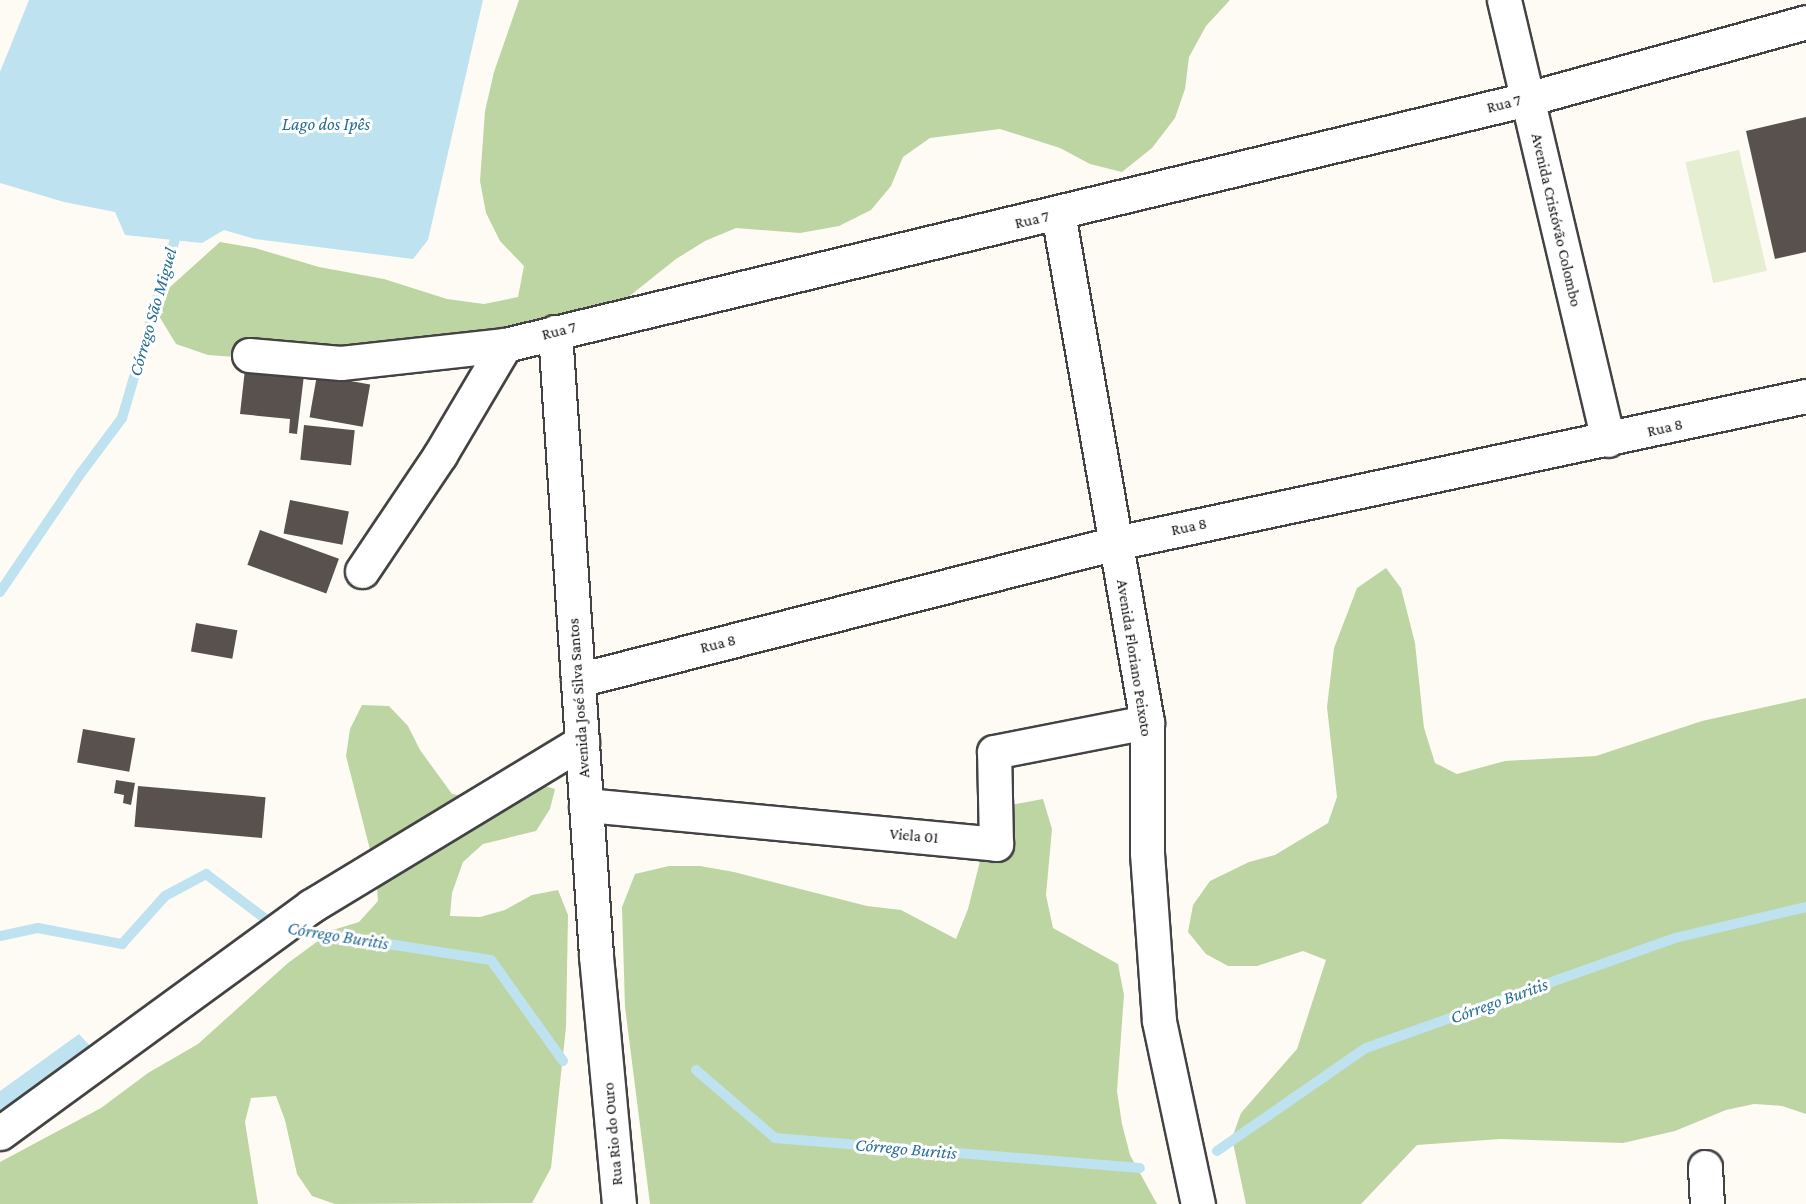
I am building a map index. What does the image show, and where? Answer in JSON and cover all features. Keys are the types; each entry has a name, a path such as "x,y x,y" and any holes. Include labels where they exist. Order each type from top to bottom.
{"street":[{"name":"Avenida Cristóvão Colombo","path":"1504,0 1608,440"},
{"name":"Rua 7","path":"249,355 341,363 506,345 1527,99 1806,22"},
{"name":"Avenida Floriano Peixoto","path":"1058,213 1147,722 1147,853 1159,1021 1196,1190"},
{"name":"Avenida José Silva Santos","path":"555,332 586,805 606,1064"},
{"path":"362,571 440,455 506,345"},
{"name":"Rua 8","path":"578,680 1116,543 1806,396"},
{"name":"Viela 01","path":"586,805 996,844 994,753 1147,722"},
{"path":"0,1133 311,906 582,741"},
{"name":"Rua Rio do Ouro","path":"606,1064 619,1204"},
{"path":"1705,1167 1707,1204"}],"green space":[{"path":"519,0 1230,0 1206,26 1189,57 1185,89 1175,118 1152,148 1122,172 1090,164 1060,148 1000,129 930,138 903,157 891,186 871,210 839,226 800,233 736,228 705,241 676,259 622,302 512,328 314,363 208,355 176,344 159,316 170,287 220,242 255,248 319,267 384,279 447,299 484,304 518,297 524,266 500,241 486,213 480,181 485,111 494,72"},
{"path":"1739,150 1767,271 1713,283 1685,162"},
{"path":"1386,568 1401,588 1415,643 1424,728 1435,763 1457,774 1505,761 1596,756 1702,721 1806,698 1806,1114 1782,1106 1754,1104 1726,1110 1675,1131 1623,1143 1500,1139 1417,1145 1361,1204 1246,1204 1232,1138 1241,1113 1297,1049 1326,960 1303,951 1257,966 1228,966 1206,954 1188,932 1193,905 1210,881 1249,862 1275,855 1328,823 1337,797 1327,707 1334,648 1357,588"},
{"path":"362,705 389,706 408,726 420,750 452,794 479,799 531,782 555,789 550,809 536,831 483,844 463,862 452,893 450,916 480,917 505,910 532,895 558,890 568,915 566,1027 551,1168 532,1203 335,1204 312,1196 297,1174 285,1120 276,1096 251,1098 245,1122 258,1204 0,1204 0,1162 101,1108 148,1073 198,1044 288,963 333,930 359,922 378,901 376,873 346,756 350,729"},
{"path":"1043,799 1052,829 1046,895 1053,928 1118,964 1124,995 1117,1091 1122,1124 1130,1155 1157,1204 650,1204 625,1007 622,907 635,874 669,866 700,866 734,872 867,906 901,910 956,939 968,909 987,833 1011,805"}],"water":[{"name":"Lago dos Ipês","path":"29,0 483,0 428,240 413,259 255,239 224,230 202,243 125,235 115,212 64,202 0,183 0,72"},
{"path":"79,1034 100,1057 0,1125 0,1091"}],"building":[{"path":"1806,117 1806,252 1775,259 1746,131"},
{"path":"245,369 304,375 297,434 289,433 290,419 240,414"},
{"path":"317,375 370,384 363,427 310,417"},
{"path":"304,425 355,430 351,465 300,460"},
{"path":"290,500 349,511 342,545 284,533"},
{"path":"260,530 339,559 326,593 247,565"},
{"path":"196,623 237,630 232,659 191,652"},
{"path":"83,729 135,738 129,772 77,762"},
{"path":"116,780 135,783 131,805 123,803 124,795 114,793"},
{"path":"138,786 266,797 262,838 134,827"}],"waterway":[{"name":"Córrego São Miguel","path":"0,592 81,473 122,418 178,229"},
{"name":"Córrego Buritis","path":"0,936 38,928 122,944 165,896 206,874 275,926"},
{"name":"Córrego Buritis","path":"1217,1151 1366,1048 1675,938 1806,907"},
{"name":"Córrego Buritis","path":"293,929 491,960 563,1061"},
{"name":"Córrego Buritis","path":"696,1070 775,1138 1140,1168"}]}
